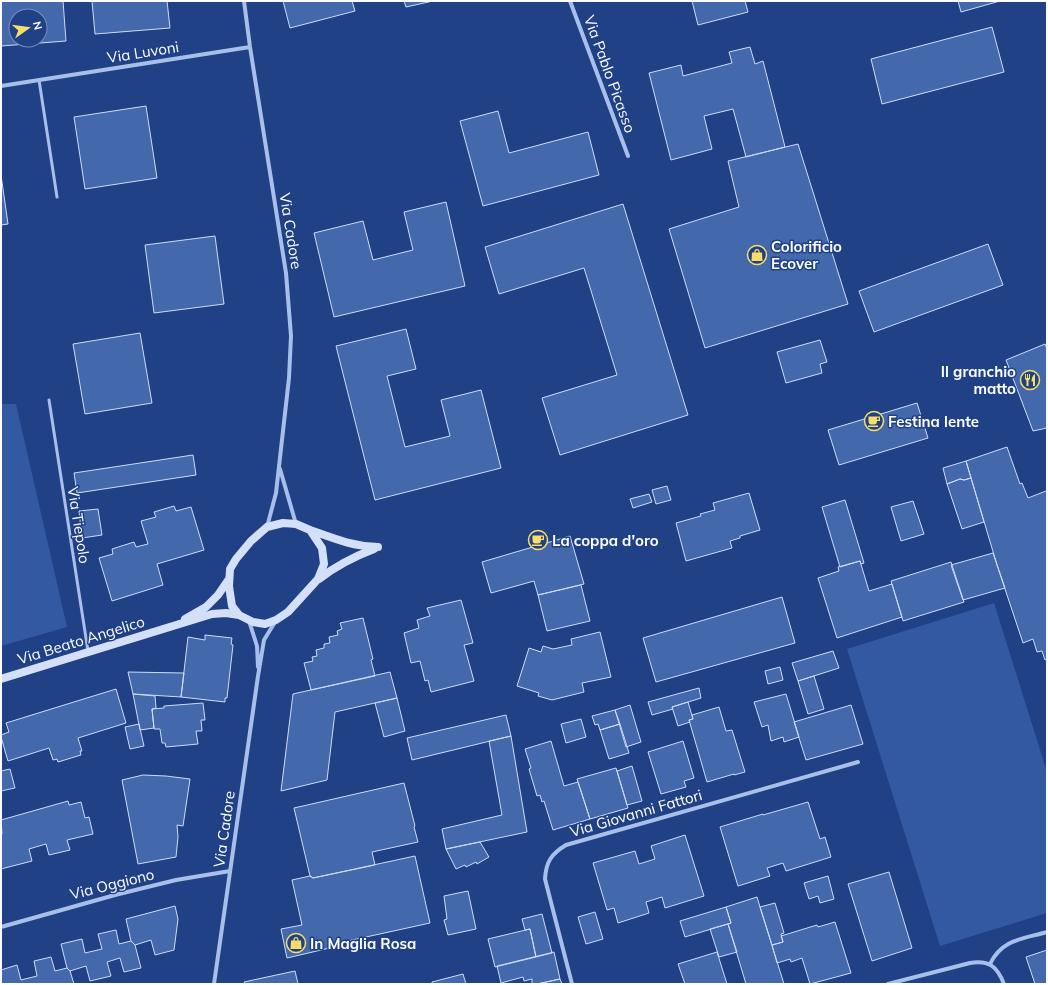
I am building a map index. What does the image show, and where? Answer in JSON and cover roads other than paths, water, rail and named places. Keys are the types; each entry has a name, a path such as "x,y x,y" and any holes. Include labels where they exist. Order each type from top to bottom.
{"street":[{"name":"Via Cadore","path":"244,1 283,257 289,302 291,336 289,378 276,493 267,527"},
{"name":"Via Pablo Picasso","path":"570,1 628,156"},
{"name":"Via Luvoni","path":"1,86 250,47"},
{"name":"Via Cadore","path":"279,466 296,524"},
{"path":"282,523 296,524 360,547 378,547 334,567 318,579 288,612 276,620 265,624 240,615 232,606 229,586 230,569 236,559 251,541 267,527 282,523"},
{"path":"310,530 322,548 324,564 318,579"},
{"name":"Via Beato Angelico","path":"168,628 206,607 218,595 229,578"},
{"name":"Via Beato Angelico","path":"1,679 212,614 240,615"},
{"name":"Via Cadore","path":"248,619 257,646 258,676"},
{"name":"Via Cadore","path":"214,984 264,640 276,620"},
{"name":"Via Giovanni Fattori","path":"572,984 545,879 546,868 550,859 557,850 566,845 858,762"},
{"name":"Via Oggiono","path":"1,927 122,893 176,880 230,871"},
{"path":"990,964 999,950 1006,945 1047,932"},
{"path":"888,984 981,961 990,964 998,972 1004,984"}],"lane":[{"path":"39,80 57,198"},
{"name":"Via Tiepolo","path":"49,400 88,652"}],"place":[{"name":"Colorificio Ecover","path":"757,255"},
{"name":"Il granchio matto","path":"1030,380"},
{"name":"Festina lente","path":"874,421"},
{"name":"La coppa d'oro","path":"538,540"},
{"name":"In Maglia Rosa","path":"296,943"}]}
